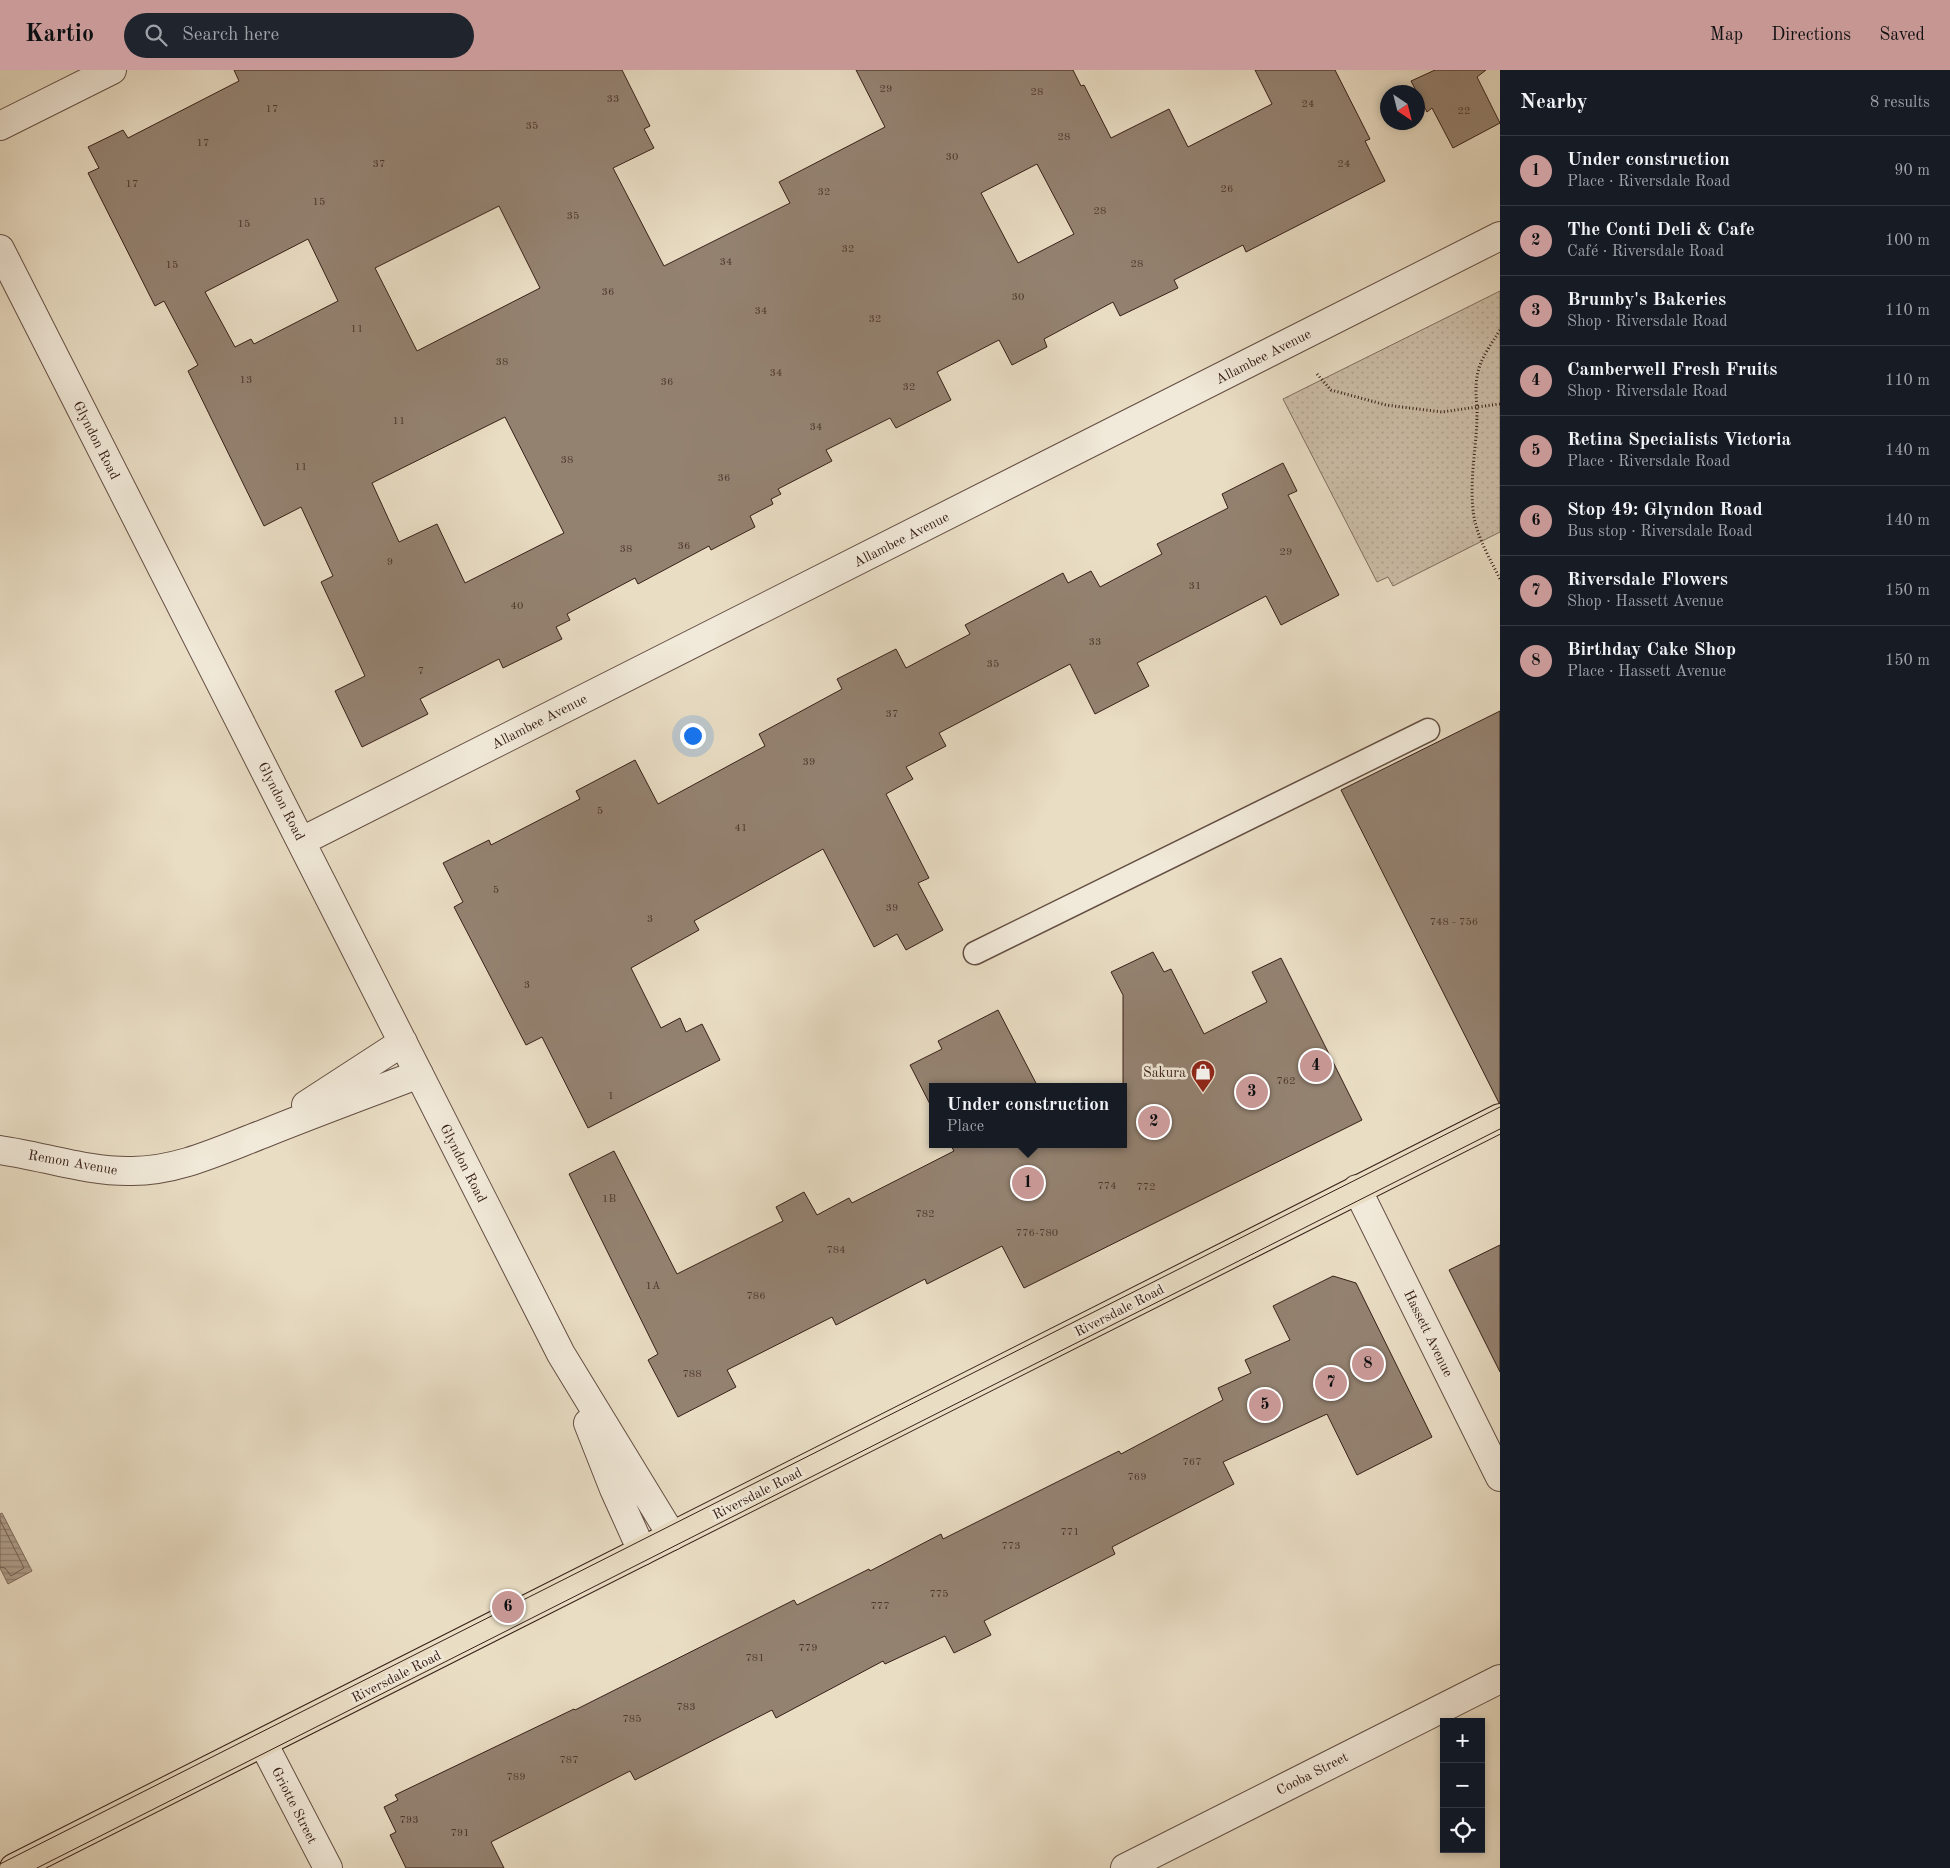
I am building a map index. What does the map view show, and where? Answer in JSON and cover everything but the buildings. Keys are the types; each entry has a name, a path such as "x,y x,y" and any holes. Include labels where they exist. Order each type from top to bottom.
{"main road":[{"name":"Riversdale Road","path":"14,1868 1500,1118"}],"street":[{"path":"0,126 112,70"},
{"name":"Allambee Avenue","path":"302,842 1500,236"},
{"name":"Glyndon Road","path":"0,250 561,1354 672,1536"},
{"name":"Remon Avenue","path":"261,1134 403,1042"},
{"name":"Remon Avenue","path":"0,1150 90,1167 132,1171 192,1161 419,1074"},
{"name":"Hassett Avenue","path":"1357,1190 1500,1477"},
{"name":"Glyndon Road","path":"561,1354 614,1489 642,1551"},
{"name":"Cooba Street","path":"1125,1868 1500,1679"},
{"name":"Griotte Street","path":"263,1743 328,1868"}],"lane":[{"path":"975,953 1428,730"}],"path":[{"path":"1500,330 1478,366 1475,378 1478,437 1472,498 1478,532 1500,579"},
{"path":"1317,374 1331,390 1386,405 1442,412 1500,404"}],"shaded area":[{"path":"1500,291 1500,532 1393,586 1388,577 1377,582 1283,399"}],"water":[{"path":"2,1513 32,1571 8,1584 0,1568 0,1514"}],"tram line":[{"path":"0,1864 1500,1107"},
{"path":"37,1868 1500,1129"}],"place":[{"name":"Camberwell Fresh Fruits","path":"1316,1066"},
{"name":"Brumby's Bakeries","path":"1252,1092"},
{"name":"Sakura","path":"1203,1093"},
{"name":"The Conti Deli & Cafe","path":"1154,1122"},
{"name":"Under construction","path":"1028,1183"},
{"name":"Birthday Cake Shop","path":"1368,1364"},
{"name":"Riversdale Flowers","path":"1331,1383"},
{"name":"Retina Specialists Victoria","path":"1265,1405"},
{"name":"Stop 49: Glyndon Road","path":"508,1607"}]}
